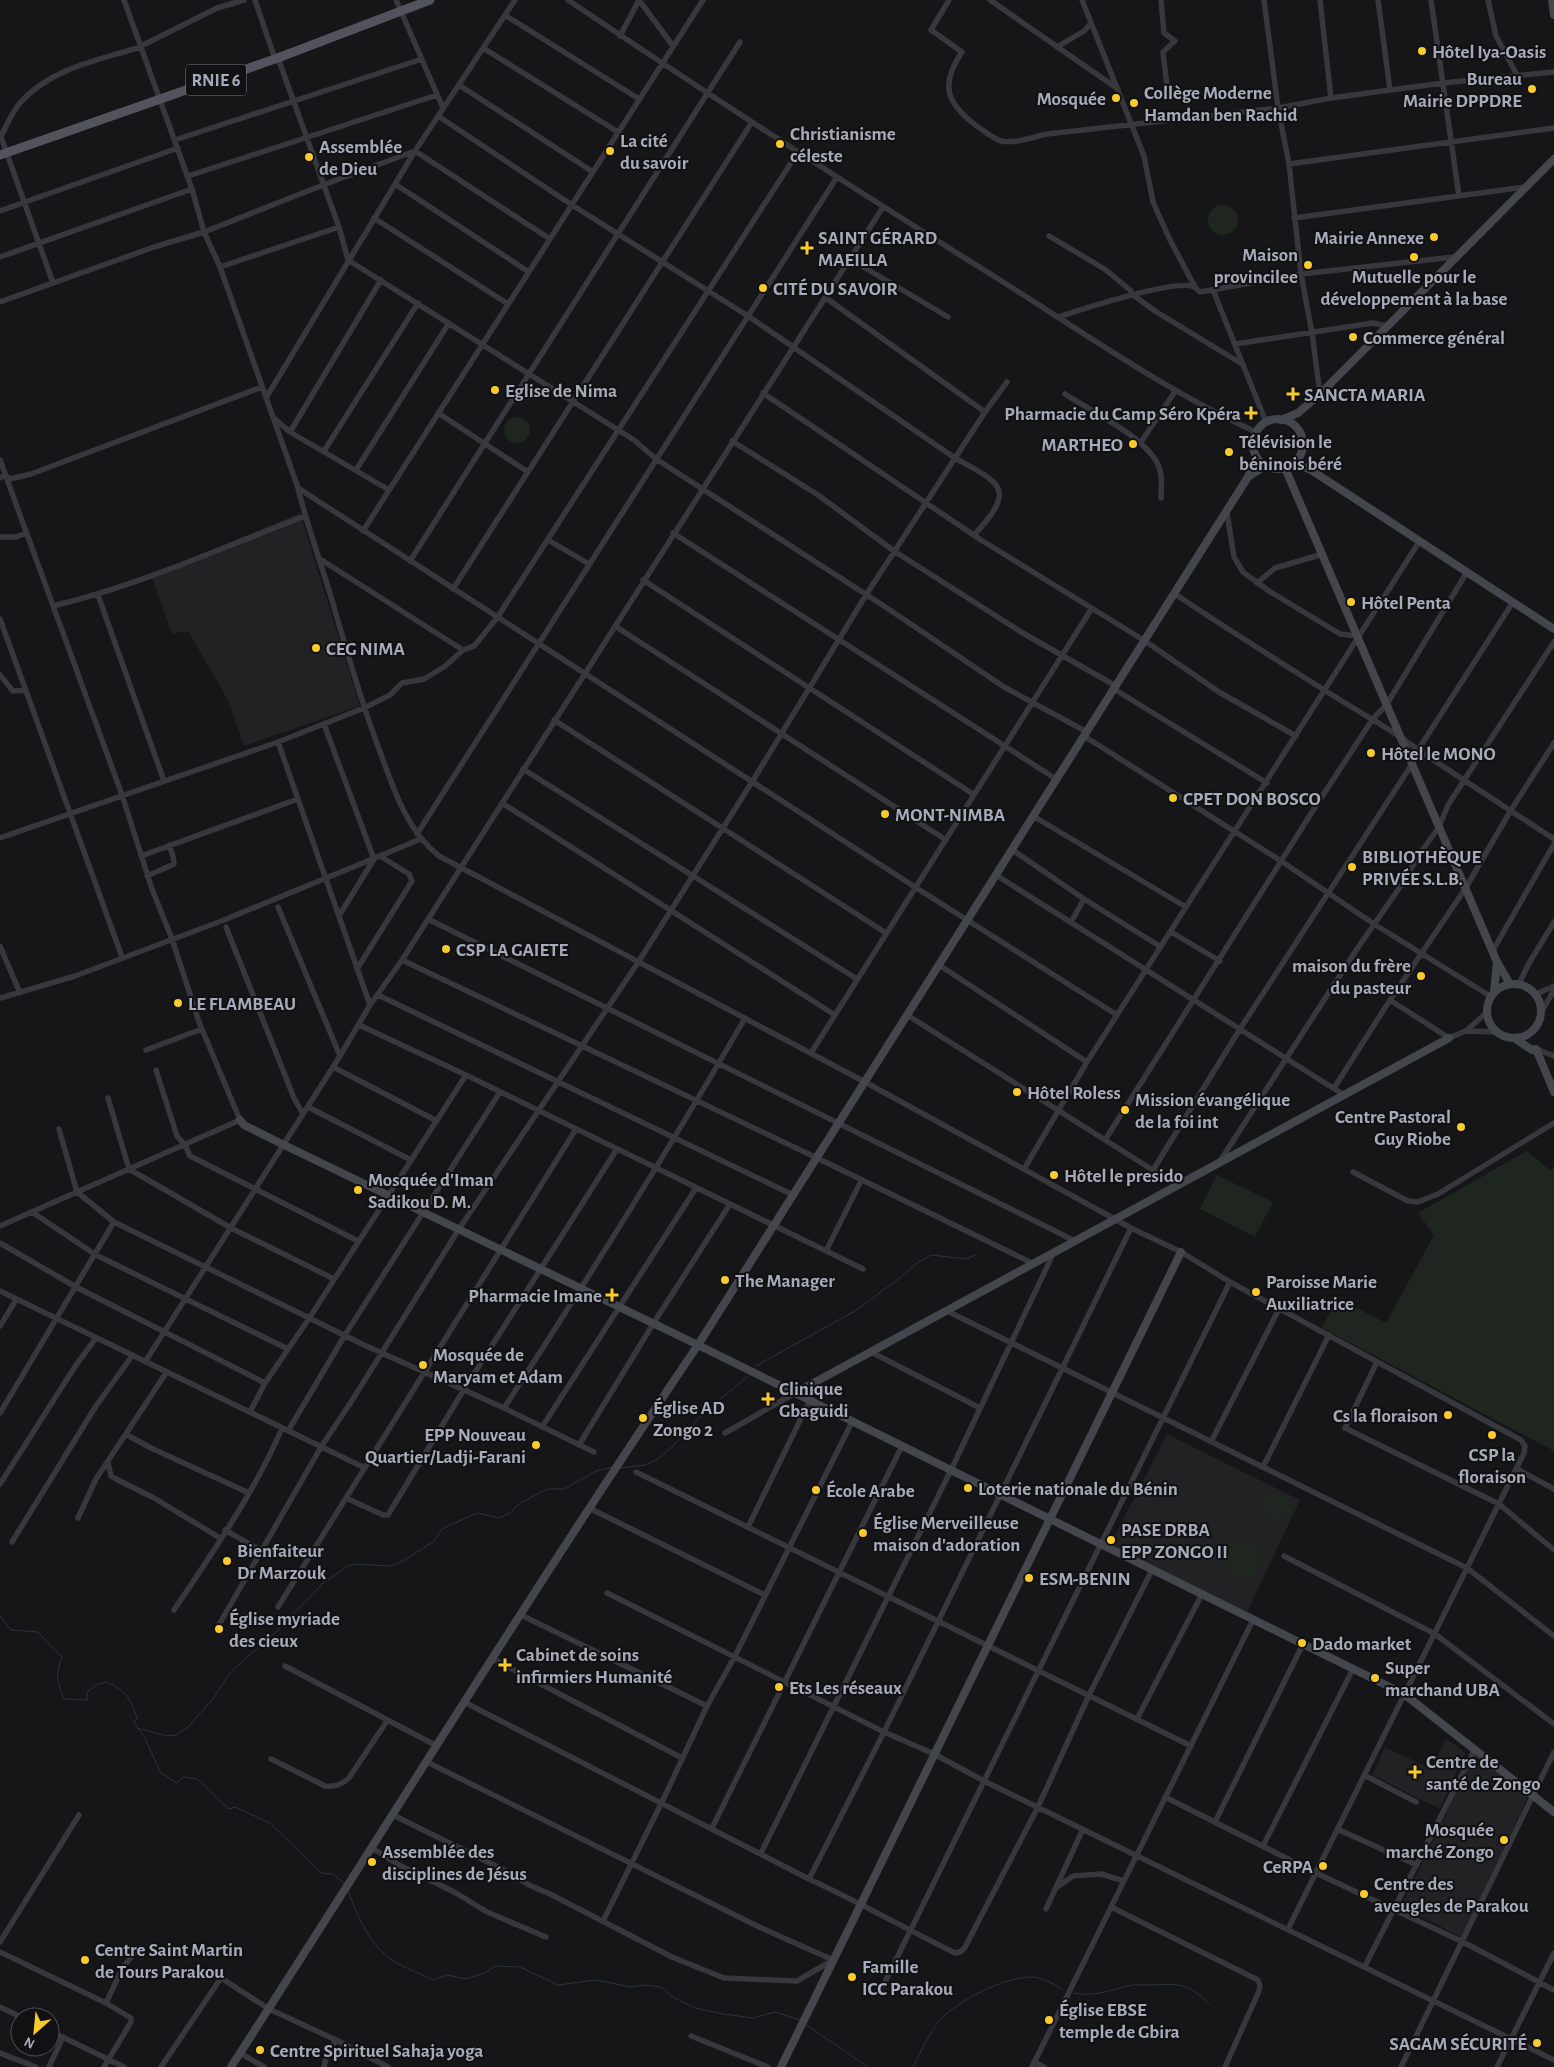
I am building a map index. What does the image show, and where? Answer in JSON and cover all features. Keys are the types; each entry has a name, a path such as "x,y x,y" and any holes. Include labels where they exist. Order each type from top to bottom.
{"main road":[{"name":"RNIE 6","path":"4,154 277,59 430,0"}],"street":[{"path":"124,0 188,176 204,232 220,267 298,488 364,708 401,807 421,839 439,856 865,1082 1131,1228 1182,1252 1230,1282 1521,1440 1525,1446 1517,1469 1466,1568 1436,1634 1404,1694 1288,1929"},
{"path":"53,283 25,202 4,154 0,135 19,104 49,78 65,70 141,46 217,8 244,0"},
{"path":"255,0 294,101 339,228 348,260 634,440 656,459 1004,687 1032,701 1085,734 1281,861 1374,924 1492,994"},
{"path":"396,0 443,108"},
{"path":"266,398 415,151 515,0"},
{"path":"568,0 620,36 883,207 1058,317 1212,412 1256,432"},
{"path":"620,36 639,0 673,46"},
{"path":"363,531 703,0"},
{"path":"949,0 931,30 962,52 950,73 948,84 953,101 963,116 988,134 1002,141 1015,141 1047,134 1278,108 1331,98 1443,83 1554,72"},
{"path":"990,0 1057,48 1093,70 1111,86 1118,89"},
{"path":"1082,0 1133,124 1144,156 1153,202 1169,238 1195,287 1200,292 1301,274 1454,257"},
{"path":"1161,0 1164,33 1175,41 1163,52 1168,95"},
{"path":"1264,0 1278,108 1289,164 1301,274 1312,333 1320,394"},
{"path":"1320,0 1331,98"},
{"path":"1378,0 1390,90"},
{"path":"1431,0 1459,196"},
{"path":"1488,0 1496,36 1517,75"},
{"path":"1552,0 1554,14"},
{"path":"505,15 639,99"},
{"path":"1057,48 1084,32 1091,24"},
{"path":"410,561 709,94 740,42"},
{"path":"483,48 618,132"},
{"path":"175,140 422,59"},
{"path":"458,86 593,172"},
{"path":"188,176 437,96"},
{"path":"438,116 572,205 664,261 748,316 955,458 990,477 999,488 1000,493 995,506 974,535"},
{"path":"453,589 752,122"},
{"path":"1289,164 1554,128"},
{"path":"0,211 178,148"},
{"path":"0,302 154,247 204,232 415,151"},
{"path":"415,151 550,239"},
{"path":"0,838 278,742 364,708 390,695 402,683 424,679 444,667 463,650 479,643 548,540 798,152"},
{"path":"1554,159 1454,257 1320,394 1298,412 1281,420 1266,422 1256,432 1253,444 1256,456 1265,466 1278,469 1300,465 1311,470 1554,629"},
{"path":"417,834 837,177"},
{"path":"395,184 529,272"},
{"path":"1294,218 1525,187"},
{"path":"0,257 192,189"},
{"path":"145,1362 308,1107 370,1005 402,960 883,207"},
{"path":"374,218 508,304"},
{"path":"220,267 339,228"},
{"path":"1049,236 1106,270 1130,290 1133,295 1155,311 1242,364"},
{"path":"850,259 948,316"},
{"path":"290,432 381,280"},
{"path":"1058,317 1133,295 1173,286 1195,287"},
{"path":"1213,290 1266,422"},
{"path":"826,298 985,412"},
{"path":"324,452 418,303"},
{"path":"356,470 449,323"},
{"path":"1235,344 1373,323 1387,326"},
{"path":"216,1630 321,1447 459,1229 639,961 782,734 866,595 985,412 1007,382"},
{"path":"3,477 10,480 31,474 262,388"},
{"path":"1141,442 1176,390"},
{"path":"763,393 974,535 1145,641 1219,692 1296,736"},
{"path":"1065,394 1141,442 1156,459 1160,468 1161,498"},
{"path":"1296,427 1298,412"},
{"path":"438,413 528,472"},
{"path":"273,418 290,432 389,490"},
{"path":"1281,420 1289,422 1296,427 1302,439 1301,453 1311,470"},
{"path":"732,441 818,495 894,551 1021,632 1115,687 1267,783"},
{"path":"1289,466 1301,453"},
{"path":"231,2067 464,1702 591,1509 616,1466 698,1345 774,1226 1011,849 1227,513 1248,477 1256,456"},
{"path":"0,460 3,477 26,533 122,795 147,876 172,939 202,1029 240,1120 244,1125 698,1345 1404,1694 1554,1812"},
{"path":"1248,477 1265,466"},
{"path":"1289,466 1322,554 1492,952 1510,984"},
{"path":"298,488 915,887 1118,1015"},
{"path":"1227,513 1232,548 1237,564 1243,572 1257,583 1340,634 1358,637"},
{"path":"53,606 98,595 141,580 305,516"},
{"path":"0,537 16,537 26,533"},
{"path":"673,533 1056,780"},
{"path":"548,540 589,564"},
{"path":"1024,1169 1087,1062 1267,783 1419,542"},
{"path":"1257,583 1275,568 1322,554"},
{"path":"320,558 463,650"},
{"path":"1105,1140 1220,961 1281,861 1372,720 1386,704 1467,572"},
{"path":"643,580 973,794"},
{"path":"1175,594 1254,647 1372,720 1400,735 1418,750 1554,838"},
{"path":"98,595 164,780"},
{"path":"1152,1170 1240,1029 1412,764 1418,750 1513,602"},
{"path":"811,1053 1092,608"},
{"path":"0,619 122,957"},
{"path":"615,626 946,840"},
{"path":"1219,1163 1421,852 1439,828 1448,805 1554,642"},
{"path":"0,675 13,691 26,690"},
{"path":"554,720 886,933"},
{"path":"324,724 374,859"},
{"path":"278,742 370,1005"},
{"path":"1334,1088 1465,888 1511,810 1554,743"},
{"path":"523,768 857,979"},
{"path":"141,856 298,799"},
{"path":"502,803 835,1015"},
{"path":"1033,816 1186,907"},
{"path":"0,998 75,976 326,879 421,839"},
{"path":"1492,952 1554,844"},
{"path":"147,876 174,864 174,856 169,846"},
{"path":"1011,849 1084,899 1161,947"},
{"path":"357,969 412,881 409,874 380,856"},
{"path":"339,916 374,859"},
{"path":"996,875 1344,1095"},
{"path":"1071,922 1084,899"},
{"path":"278,907 340,1056"},
{"path":"428,919 1075,1241"},
{"path":"1519,984 1528,965 1554,922"},
{"path":"226,927 294,1098 303,1114"},
{"path":"1171,932 1220,961"},
{"path":"0,946 20,993"},
{"path":"402,960 697,1100 1034,1264"},
{"path":"725,1433 947,1310 1449,1038 1466,1031 1486,1013 1492,994 1497,962"},
{"path":"939,966 1087,1062"},
{"path":"1492,994 1510,984 1519,984 1536,994 1542,1013"},
{"path":"1536,994 1554,986"},
{"path":"1514,1038 1530,1034 1536,1028 1554,990"},
{"path":"378,995 793,1195"},
{"path":"1390,1000 1449,1038"},
{"path":"1486,1013 1491,1026 1496,1032 1514,1038 1534,1050 1554,1056"},
{"path":"907,1015 1178,1186"},
{"path":"504,1408 609,1243 745,1018"},
{"path":"359,1025 576,1128 863,1269"},
{"path":"146,1050 202,1029"},
{"path":"1466,1031 1496,1032"},
{"path":"1530,1034 1534,1050 1554,1092"},
{"path":"333,1067 436,1121"},
{"path":"156,1070 176,1136 185,1145 190,1156 358,1241"},
{"path":"250,1412 265,1383 310,1317 466,1075"},
{"path":"174,1610 249,1493 285,1430 425,1213 500,1092"},
{"path":"108,1098 129,1169 231,1228 334,1279"},
{"path":"308,1107 411,1160"},
{"path":"0,1226 240,1120"},
{"path":"1353,1172 1400,1197 1418,1202 1438,1194 1554,1123"},
{"path":"278,1607 576,1128"},
{"path":"59,1129 77,1192 114,1222 207,1266 345,1336 423,1373 504,1408 594,1452"},
{"path":"346,1498 383,1515 388,1515 463,1391 542,1270 617,1149"},
{"path":"826,1251 861,1181"},
{"path":"542,1427 696,1188"},
{"path":"579,1445 653,1324 730,1204"},
{"path":"32,1212 96,1255 288,1349"},
{"path":"0,1413 114,1222"},
{"path":"809,1879 884,1732 937,1620 1131,1228"},
{"path":"0,1242 76,1287 265,1383"},
{"path":"760,1853 951,1470 1054,1252"},
{"path":"781,2067 1182,1252"},
{"path":"883,1986 1230,1282"},
{"path":"0,1291 364,1468"},
{"path":"0,1326 16,1300"},
{"path":"1211,1442 1279,1309"},
{"path":"947,1310 1466,1568 1554,1636"},
{"path":"1263,1467 1329,1335"},
{"path":"0,1484 96,1338"},
{"path":"871,1352 980,1408"},
{"path":"12,1542 96,1406 132,1356"},
{"path":"1377,1362 1345,1428 1499,1504 1554,1550"},
{"path":"78,1518 96,1479 166,1373"},
{"path":"748,1527 810,1400"},
{"path":"603,1921 707,1706 735,1656 852,1422"},
{"path":"126,1435 249,1493"},
{"path":"712,1828 902,1446"},
{"path":"108,1463 111,1476 154,1498 220,1538"},
{"path":"1517,1469 1554,1489"},
{"path":"636,1472 1191,1746"},
{"path":"591,1509 766,1595"},
{"path":"225,1530 262,1551"},
{"path":"1284,1556 1436,1634 1554,1724"},
{"path":"464,1702 809,1879 861,1903 910,1931 955,1953 960,1952 1038,1807 1089,1695 1152,1570"},
{"path":"607,1593 884,1732 934,1754 984,1781 1434,1999 1554,2060"},
{"path":"1137,1719 1202,1594"},
{"path":"521,1615 707,1706"},
{"path":"1044,2067 1033,2065 1254,1620"},
{"path":"1215,1822 1303,1644"},
{"path":"493,1659 682,1758"},
{"path":"285,1666 437,1746"},
{"path":"1263,1846 1353,1669"},
{"path":"271,1759 325,1786 333,1787 342,1784 349,1778 387,1721"},
{"path":"1365,1966 1475,1749"},
{"path":"1403,2066 1554,1752"},
{"path":"427,1762 757,1926 833,1960"},
{"path":"1364,1775 1416,1802"},
{"path":"1166,1797 1316,1872 1463,1942 1554,1990"},
{"path":"0,1942 79,1815"},
{"path":"393,1815 672,1957 724,1978 797,1982 833,1960"},
{"path":"1046,1909 1082,1829"},
{"path":"1337,1829 1417,1866"},
{"path":"372,1848 399,1865 456,1893 487,1912 546,1937"},
{"path":"1056,1888 1074,1876 1101,1874 1124,1881"},
{"path":"1111,1907 1258,1980 1259,1991 1225,2067"},
{"path":"106,2003 123,1966 139,1948"},
{"path":"0,1952 106,2003 132,2020 104,2067"},
{"path":"1497,2067 1554,1953"},
{"path":"161,2067 221,1978 269,2009 388,2067"},
{"path":"60,2036 124,2067"},
{"path":"691,2036 768,2067"},
{"path":"49,2067 63,2037"},
{"path":"324,2067 326,2057 336,2040"},
{"path":"0,2053 36,2067"},
{"path":"240,2053 264,2067"}],"shaded area":[{"path":"1223,205 1234,209 1238,220 1234,231 1223,235 1212,231 1208,220 1212,209"},
{"path":"517,417 526,421 530,430 526,439 517,443 508,439 504,430 508,421"},
{"path":"300,513 360,706 244,746 228,700 188,631 172,634 151,575"},
{"path":"1527,1151 1550,1170 1554,1167 1554,1451 1322,1328 1337,1298 1386,1323 1434,1235 1418,1213"},
{"path":"1217,1175 1273,1202 1255,1237 1200,1209"},
{"path":"1167,1434 1300,1500 1247,1612 1110,1545"},
{"path":"1276,1494 1285,1498 1289,1507 1285,1516 1276,1520 1267,1516 1263,1507 1267,1498"},
{"path":"1244,1541 1251,1542 1257,1546 1261,1552 1261,1566 1257,1572 1251,1576 1244,1577 1237,1576 1231,1572 1227,1566 1226,1559 1227,1552 1231,1546 1237,1542"},
{"name":"Centre de santé de Zongo","path":"1446,1738 1465,1753 1440,1809 1372,1775 1385,1747 1431,1769"},
{"path":"1474,1755 1528,1796 1464,1938 1401,1907"}],"waterway":[{"path":"756,1366 855,1311 917,1263 931,1255 966,1259 975,1255"},
{"path":"620,1468 645,1465 656,1460 673,1446 707,1410 748,1376"},
{"path":"137,1728 167,1736 176,1735 187,1728 213,1699 231,1672 278,1630 323,1583 348,1566 354,1564 390,1566 403,1561 434,1541 442,1529 470,1516 478,1513 499,1518 510,1513 519,1504 541,1492 549,1489 564,1489 596,1471 613,1467"},
{"path":"0,1616 11,1630 38,1632 62,1657 58,1669 58,1678 64,1699 87,1700 87,1692 98,1684 107,1682 119,1689 127,1696 132,1705 137,1718 134,1722 146,1740 160,1772 177,1783 183,1777 197,1779 229,1809 235,1807 270,1823 321,1873 333,1874 345,1884"},
{"path":"348,1890 362,1924 384,1954 395,1962 433,1980 447,1975 466,1979 485,1973 495,1966 520,1967 558,1985 596,1980 631,1987 644,1985 661,1987 671,1996 695,2008 753,2018 775,2012 800,2020"},
{"path":"913,2067 936,2025 954,2007 964,2001 987,1989 1023,1978 1034,1977 1052,1983 1062,1989"},
{"path":"1074,1993 1094,1994 1133,1985 1175,1985 1188,1988 1209,2004"},
{"path":"805,2024 868,2067"}],"place":[{"name":"Hôtel Iya-Oasis","path":"1422,51"},
{"name":"Bureau Mairie DPPDRE","path":"1532,89"},
{"name":"Mosquée","path":"1116,98"},
{"name":"Collège Moderne Hamdan ben Rachid","path":"1134,103"},
{"name":"Christianisme céleste","path":"780,144"},
{"name":"La cité du savoir","path":"610,151"},
{"name":"Assemblée de Dieu","path":"309,157"},
{"name":"Mairie Annexe","path":"1434,237"},
{"name":"SAINT GÉRARD MAEILLA","path":"807,248"},
{"name":"Mutuelle pour le développement à la base","path":"1414,257"},
{"name":"Maison provincilee","path":"1308,265"},
{"name":"CITÉ DU SAVOIR","path":"763,288"},
{"name":"Commerce général","path":"1353,337"},
{"name":"Eglise de Nima","path":"495,390"},
{"name":"SANCTA MARIA","path":"1293,394"},
{"name":"Pharmacie du Camp Séro Kpéra","path":"1251,413"},
{"name":"MARTHEO","path":"1133,444"},
{"name":"Télévision le béninois béré","path":"1229,452"},
{"name":"Hôtel Penta","path":"1351,602"},
{"name":"CEG NIMA","path":"316,648"},
{"name":"Hôtel le MONO","path":"1371,753"},
{"name":"CPET DON BOSCO","path":"1173,798"},
{"name":"MONT-NIMBA","path":"885,814"},
{"name":"BIBLIOTHÈQUE PRIVÉE S.L.B.","path":"1352,867"},
{"name":"CSP LA GAIETE","path":"446,949"},
{"name":"maison du frère du pasteur","path":"1421,976"},
{"name":"LE FLAMBEAU","path":"178,1003"},
{"name":"Hôtel Roless","path":"1017,1092"},
{"name":"Mission évangélique de la foi int","path":"1125,1110"},
{"name":"Centre Pastoral Guy Riobe","path":"1461,1127"},
{"name":"Hôtel le presido","path":"1054,1175"},
{"name":"Mosquée d'Iman Sadikou D. M.","path":"358,1190"},
{"name":"The Manager","path":"725,1280"},
{"name":"Paroisse Marie Auxiliatrice","path":"1256,1292"},
{"name":"Pharmacie Imane","path":"612,1295"},
{"name":"Mosquée de Maryam et Adam","path":"423,1365"},
{"name":"Clinique Gbaguidi","path":"768,1399"},
{"name":"Cs la floraison","path":"1448,1415"},
{"name":"Église AD Zongo 2","path":"643,1418"},
{"name":"CSP la floraison","path":"1492,1435"},
{"name":"EPP Nouveau Quartier/Ladji-Farani","path":"536,1445"},
{"name":"Loterie nationale du Bénin","path":"968,1488"},
{"name":"École Arabe","path":"816,1490"},
{"name":"Église Merveilleuse maison d'adoration","path":"863,1533"},
{"name":"PASE DRBA EPP ZONGO II","path":"1111,1540"},
{"name":"Bienfaiteur Dr Marzouk","path":"227,1561"},
{"name":"ESM-BENIN","path":"1029,1578"},
{"name":"Église myriade des cieux","path":"219,1629"},
{"name":"Dado market","path":"1302,1643"},
{"name":"Cabinet de soins infirmiers Humanité","path":"505,1665"},
{"name":"Super marchand UBA","path":"1375,1678"},
{"name":"Ets Les réseaux","path":"779,1687"},
{"name":"Centre de santé de Zongo","path":"1415,1772"},
{"name":"Mosquée marché Zongo","path":"1504,1840"},
{"name":"Assemblée des disciplines de Jésus","path":"372,1862"},
{"name":"CeRPA","path":"1323,1866"},
{"name":"Centre des aveugles de Parakou","path":"1364,1894"},
{"name":"Centre Saint Martin de Tours Parakou","path":"85,1960"},
{"name":"Famille ICC Parakou","path":"852,1977"},
{"name":"Église EBSE temple de Gbira","path":"1049,2020"},
{"name":"SAGAM SÉCURITÉ","path":"1537,2043"},
{"name":"Centre Spirituel Sahaja yoga","path":"260,2050"}]}
